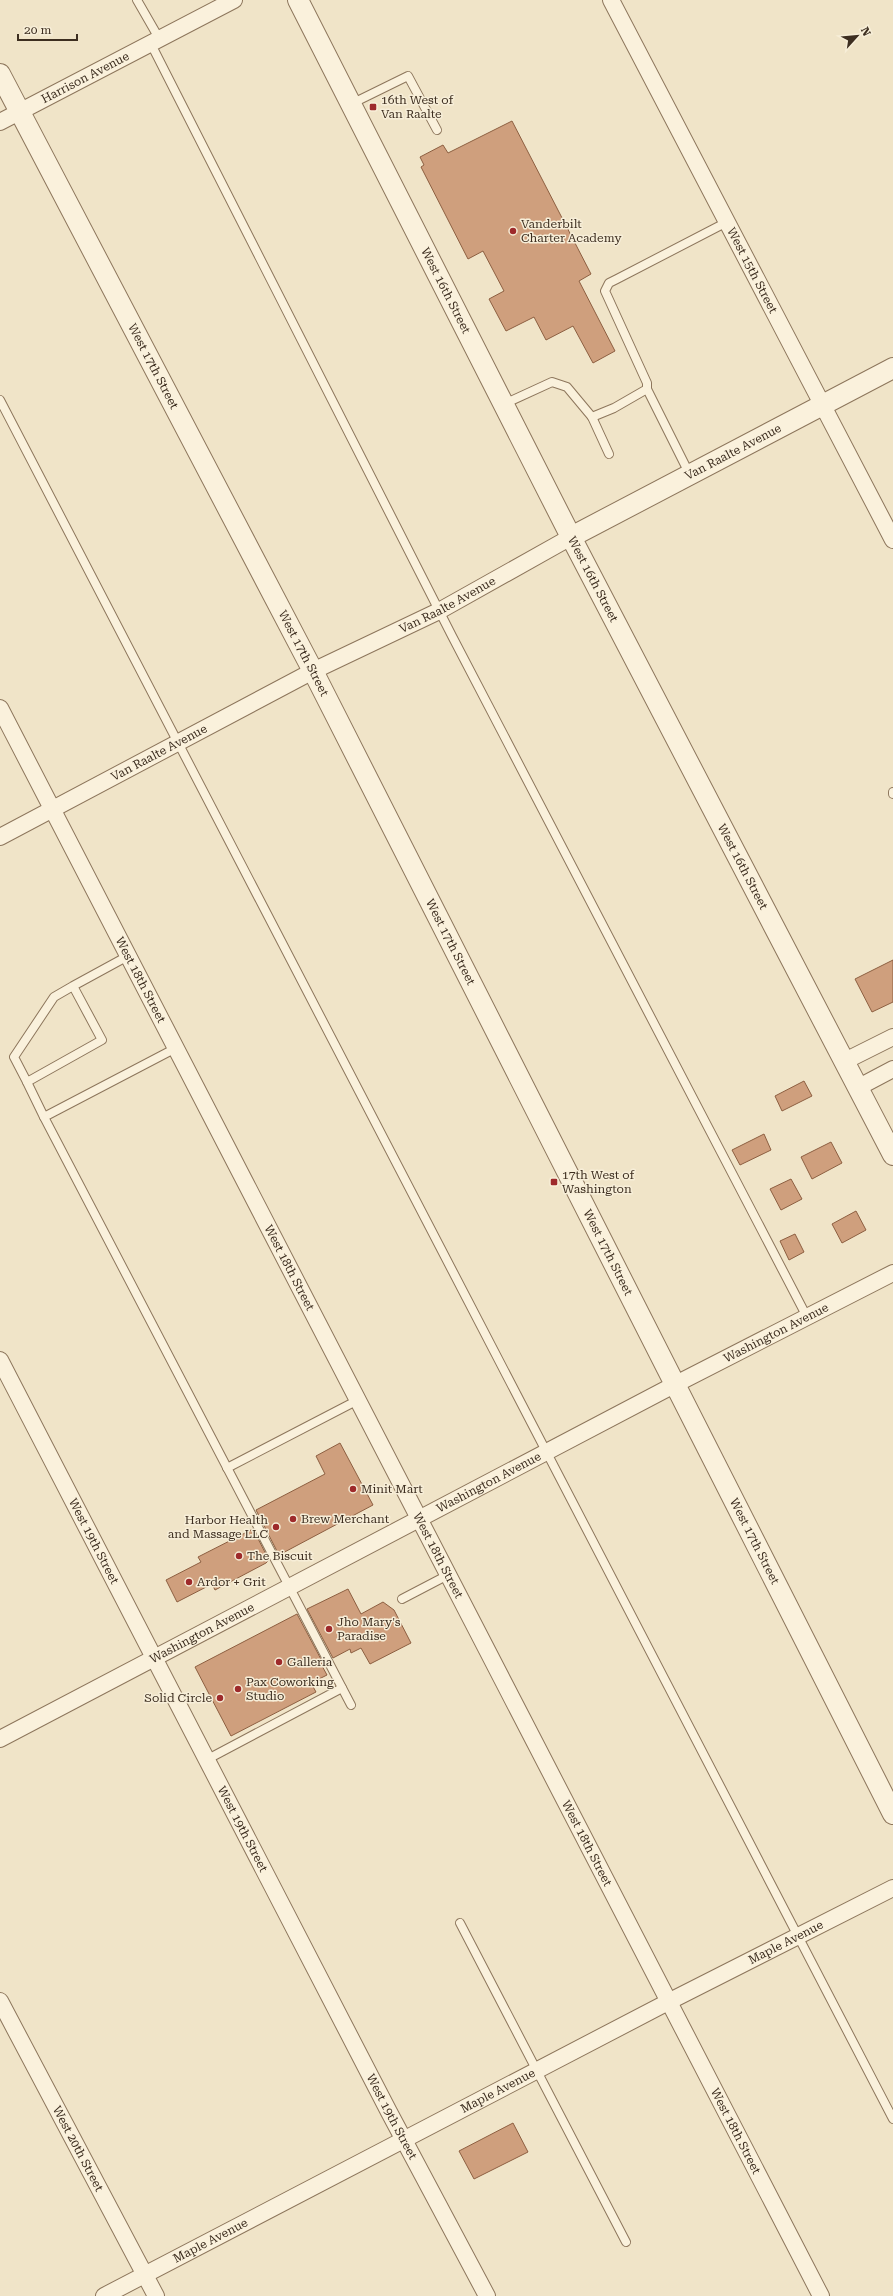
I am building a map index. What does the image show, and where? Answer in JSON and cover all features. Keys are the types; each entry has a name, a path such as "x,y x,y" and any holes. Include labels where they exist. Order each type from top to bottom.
{"street":[{"name":"Harrison Avenue","path":"0,122 234,0"},
{"name":"West 16th Street","path":"298,0 571,537 893,1155"},
{"name":"West 15th Street","path":"611,0 893,540"},
{"name":"West 17th Street","path":"0,74 313,671 893,1814"},
{"name":"Van Raalte Avenue","path":"0,837 53,811 177,742 313,671 439,611 571,537 893,368"},
{"name":"West 18th Street","path":"0,708 670,2001 821,2296"},
{"path":"845,1061 893,1037"},
{"path":"858,1087 893,1069"},
{"name":"Washington Avenue","path":"0,1739 419,1518 893,1273"},
{"name":"West 19th Street","path":"0,1360 403,2140 487,2296"},
{"name":"Maple Avenue","path":"104,2296 670,2001 893,1888"},
{"name":"West 20th Street","path":"0,2001 156,2296"}],"lane":[{"path":"137,0 156,42 439,611 807,1317"},
{"path":"351,104 408,76 437,130"},
{"path":"690,474 646,389 647,383 605,291 609,284 617,279 727,222"},
{"path":"504,404 552,382 567,387 592,417 609,454"},
{"path":"592,417 614,408 646,389"},
{"path":"0,400 893,2119"},
{"path":"128,956 54,997 14,1057 351,1705"},
{"path":"27,1082 102,1040 73,986"},
{"path":"44,1117 176,1048"},
{"path":"227,1468 358,1400"},
{"path":"402,1599 448,1575"},
{"path":"206,1760 342,1688"},
{"path":"460,1923 626,2242"}],"building":[{"path":"512,121 591,274 579,281 615,351 593,363 573,326 546,340 534,317 506,331 489,299 504,291 483,251 468,259 421,167 424,165 420,157 443,145 448,153"},
{"path":"893,960 893,1002 872,1012 855,979"},
{"path":"804,1081 812,1096 782,1111 775,1096"},
{"path":"764,1134 771,1150 740,1165 732,1150"},
{"path":"831,1142 842,1163 812,1179 801,1157"},
{"path":"791,1179 802,1199 781,1210 770,1189"},
{"path":"856,1211 866,1230 842,1243 832,1224"},
{"path":"795,1234 804,1252 789,1260 780,1241"},
{"path":"340,1443 373,1505 279,1555 256,1510 325,1474 316,1456"},
{"path":"253,1529 269,1560 266,1563 215,1590 212,1584 177,1602 166,1580 201,1562 198,1557"},
{"path":"348,1589 361,1614 383,1602 394,1610 411,1643 370,1664 361,1648 351,1653 350,1649 333,1658 307,1609"},
{"name":"Galleria","path":"297,1614 323,1663 321,1664 327,1675 311,1683 316,1692 231,1736 195,1667"},
{"path":"513,2123 528,2152 474,2179 459,2151"}],"place":[{"name":"16th West of Van Raalte","path":"373,107"},
{"name":"Vanderbilt Charter Academy","path":"513,231"},
{"name":"17th West of Washington","path":"554,1182"},
{"name":"Minit Mart","path":"353,1489"},
{"name":"Brew Merchant","path":"293,1519"},
{"name":"Harbor Health and Massage LLC","path":"276,1527"},
{"name":"The Biscuit","path":"239,1556"},
{"name":"Ardor + Grit","path":"189,1582"},
{"name":"Jho Mary's Paradise","path":"329,1629"},
{"name":"Galleria","path":"279,1662"},
{"name":"Pax Coworking Studio","path":"238,1689"},
{"name":"Solid Circle","path":"220,1698"}]}
